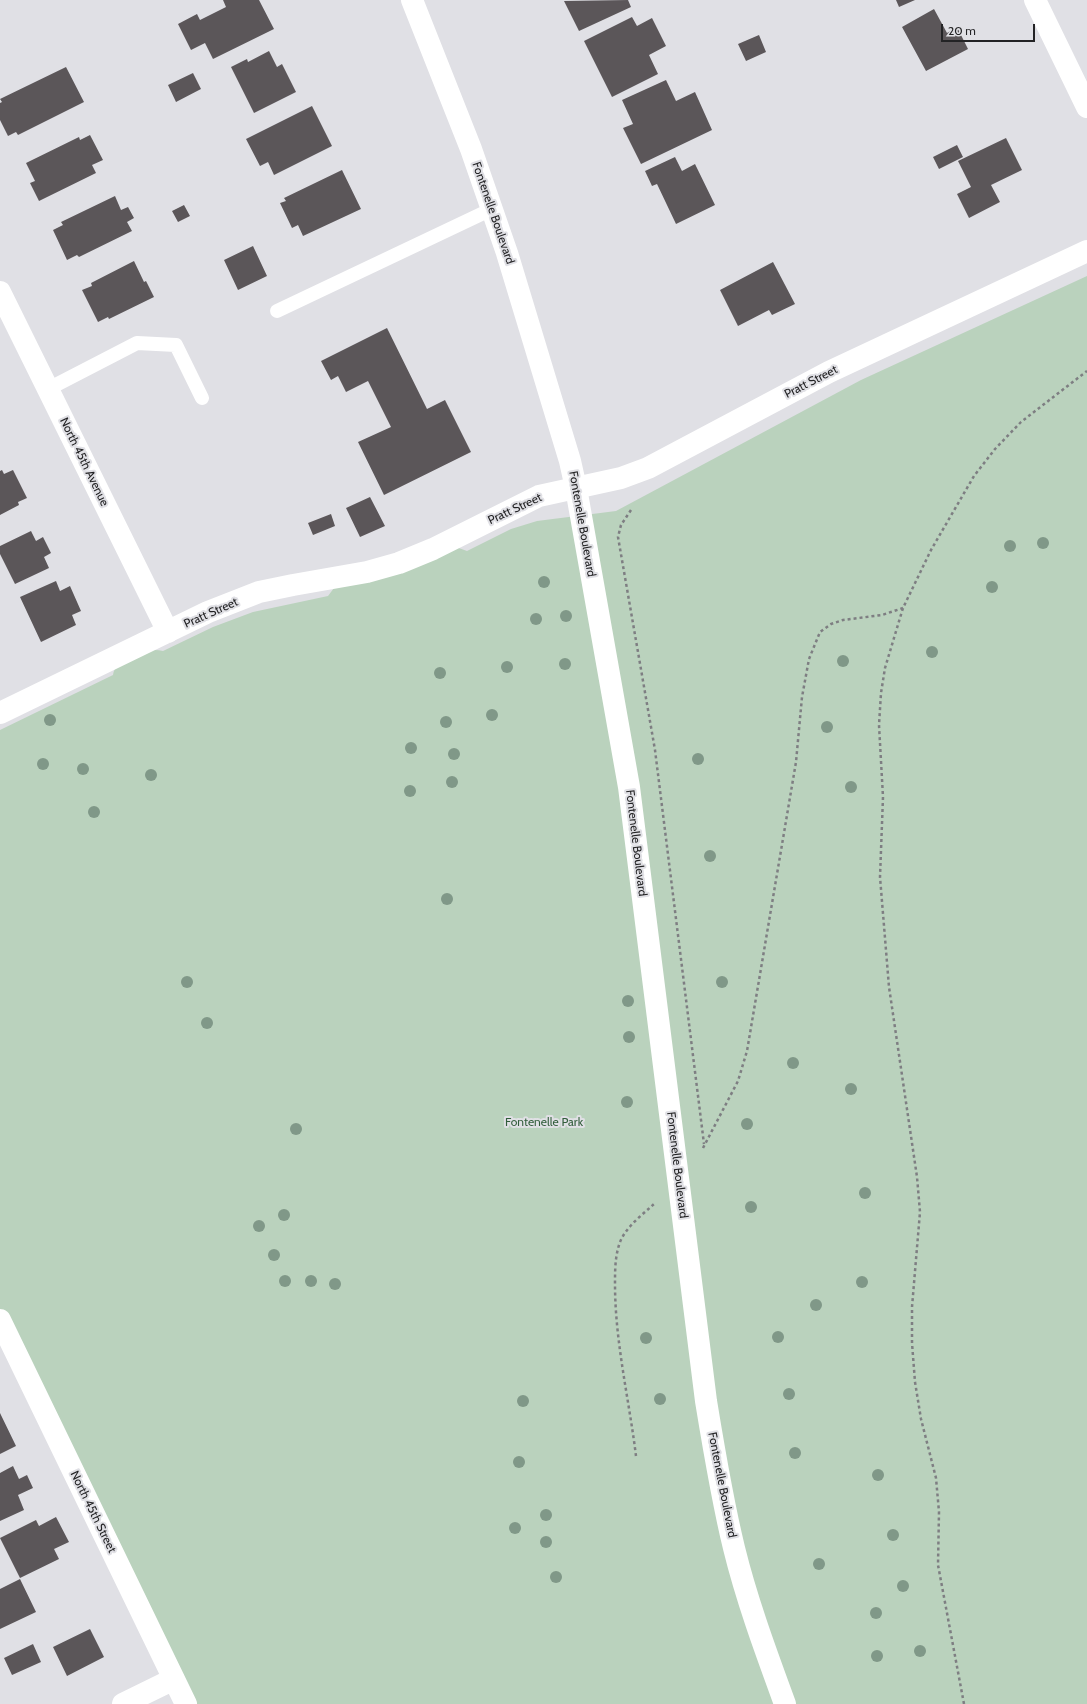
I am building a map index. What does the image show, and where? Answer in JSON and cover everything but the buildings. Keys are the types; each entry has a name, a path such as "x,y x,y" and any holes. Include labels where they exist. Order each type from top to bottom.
{"street":[{"name":"Fontenelle Boulevard","path":"412,0 468,141 507,253 568,453 576,488 629,787 706,1401 719,1477 734,1548 755,1622 785,1704"},
{"path":"1035,0 1087,106"},
{"name":"Pratt Street","path":"0,713 208,612 259,592 293,584 367,572 399,562 433,549 539,496 621,478 648,468 829,372 1087,251"},
{"name":"North 45th Avenue","path":"0,292 168,632"},
{"name":"North 45th Street","path":"0,1320 186,1704"},
{"path":"123,1704 174,1679"}],"lane":[{"path":"276,311 492,209"},
{"path":"48,389 137,344 176,345 202,398"}],"path":[{"path":"964,1704 938,1565 939,1512 936,1478 921,1418 915,1382 912,1343 912,1307 920,1212 917,1177 889,987 880,877 883,797 880,725 881,693 885,668 903,608 931,550 974,476 986,460 1021,422 1087,371"},
{"path":"636,1456 631,1415 617,1338 615,1263 620,1242 632,1224 679,1181 705,1145 738,1081 747,1051 796,762 802,697 808,659 815,643 820,632 831,624 843,620 882,616 903,608"}],"green space":[{"name":"Fontenelle Park","path":"1087,276 1087,1704 195,1704 0,1315 0,730 113,675 115,668 133,654 149,650 163,651 213,627 253,612 328,596 334,588 456,547 467,551 511,529 537,521 616,511 861,380"}]}
